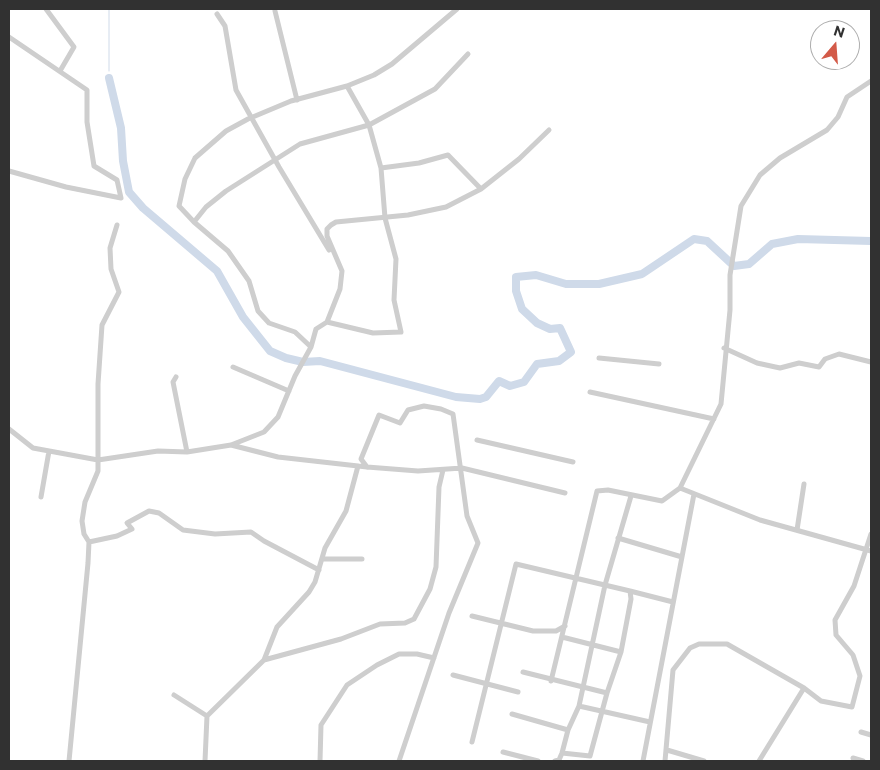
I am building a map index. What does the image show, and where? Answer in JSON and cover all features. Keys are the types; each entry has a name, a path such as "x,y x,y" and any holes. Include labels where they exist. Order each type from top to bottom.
{"street":[{"path":"46,9 74,47 60,71"},
{"path":"311,347 295,332 269,323 258,311 248,281 228,251 194,222 179,206 185,179 195,158 226,132 252,117 297,100 347,86 374,75 392,64 457,9"},
{"path":"275,11 297,100"},
{"path":"217,14 224,26 236,90 275,160 342,271"},
{"path":"9,37 87,90 87,122 94,166 117,180 121,198 66,187 9,171"},
{"path":"194,222 213,202 300,144 369,125 435,89 468,54"},
{"path":"551,681 597,491 608,490 662,501 680,488 721,404 724,348 730,310 732,266 742,206 760,175 780,158 827,130 838,117 847,97 871,81"},
{"path":"327,322 373,333 401,332 394,300 396,259 385,218 381,168 369,125 347,86"},
{"path":"9,429 26,444 49,451 98,460 158,451 187,452 231,445 267,429 278,417 288,391 311,347 316,329 327,322 340,289 342,271 329,243 327,229 336,222 385,218 446,207 481,189 520,159 550,130"},
{"path":"381,168 419,163 448,155 481,189"},
{"path":"69,761 89,542 84,534 82,521 85,502 98,470 98,384 102,325 119,292 111,269 110,248 117,225"},
{"path":"724,348 757,363 780,368 799,363 819,367 825,358 839,354 871,362"},
{"path":"599,358 659,364"},
{"path":"233,367 288,391"},
{"path":"176,377 173,382 187,452"},
{"path":"590,392 714,419"},
{"path":"367,467 361,460 379,416 400,423 408,410 424,406 441,409 453,414 468,516 478,543 449,612 399,761"},
{"path":"477,440 573,462"},
{"path":"231,445 278,457 367,467 418,471 462,468 565,493"},
{"path":"41,497 49,451"},
{"path":"264,660 269,641 277,627 312,588 329,540 346,511 358,466"},
{"path":"205,761 207,716 264,660 341,639 380,624 406,623 414,619 434,577 439,487 443,470"},
{"path":"797,530 804,484"},
{"path":"680,488 760,520 869,550"},
{"path":"643,761 694,494"},
{"path":"555,761 559,760 562,753 568,730 578,706 606,585 631,496"},
{"path":"89,542 117,536 132,529 127,523 149,510 159,513 183,530 215,534 252,532 264,542 319,570"},
{"path":"665,761 672,675 676,665 690,648 699,644 727,644 804,688 822,701 852,707 860,676 853,655 836,635 835,620 854,586 869,550 871,534"},
{"path":"618,538 682,557"},
{"path":"322,559 362,558"},
{"path":"472,742 486,682 503,624 516,564 673,602"},
{"path":"562,753 590,756 601,713 621,652 631,600 630,591"},
{"path":"472,616 533,631 556,630 564,626"},
{"path":"562,637 621,652"},
{"path":"320,761 321,725 347,685 377,665 399,654 417,654 434,658"},
{"path":"523,672 551,681 607,693"},
{"path":"454,675 518,692"},
{"path":"759,761 804,688"},
{"path":"174,695 207,716"},
{"path":"578,706 601,713 650,722"},
{"path":"512,714 568,730"},
{"path":"862,732 871,735"},
{"path":"667,750 704,761"},
{"path":"503,752 538,761"},
{"path":"853,758 863,761"}],"waterway":[{"path":"109,9 109,71"},
{"path":"109,78 121,128 123,161 129,192 143,208 217,271 243,317 270,351 286,358 303,362 320,361 456,397 480,399 486,397 499,381 510,386 524,382 537,364 559,361 571,352 560,328 550,329 537,323 522,309 516,291 516,277 536,275 566,284 599,284 642,274 694,239 707,241 734,266 749,264 772,244 798,239 871,241"}]}
